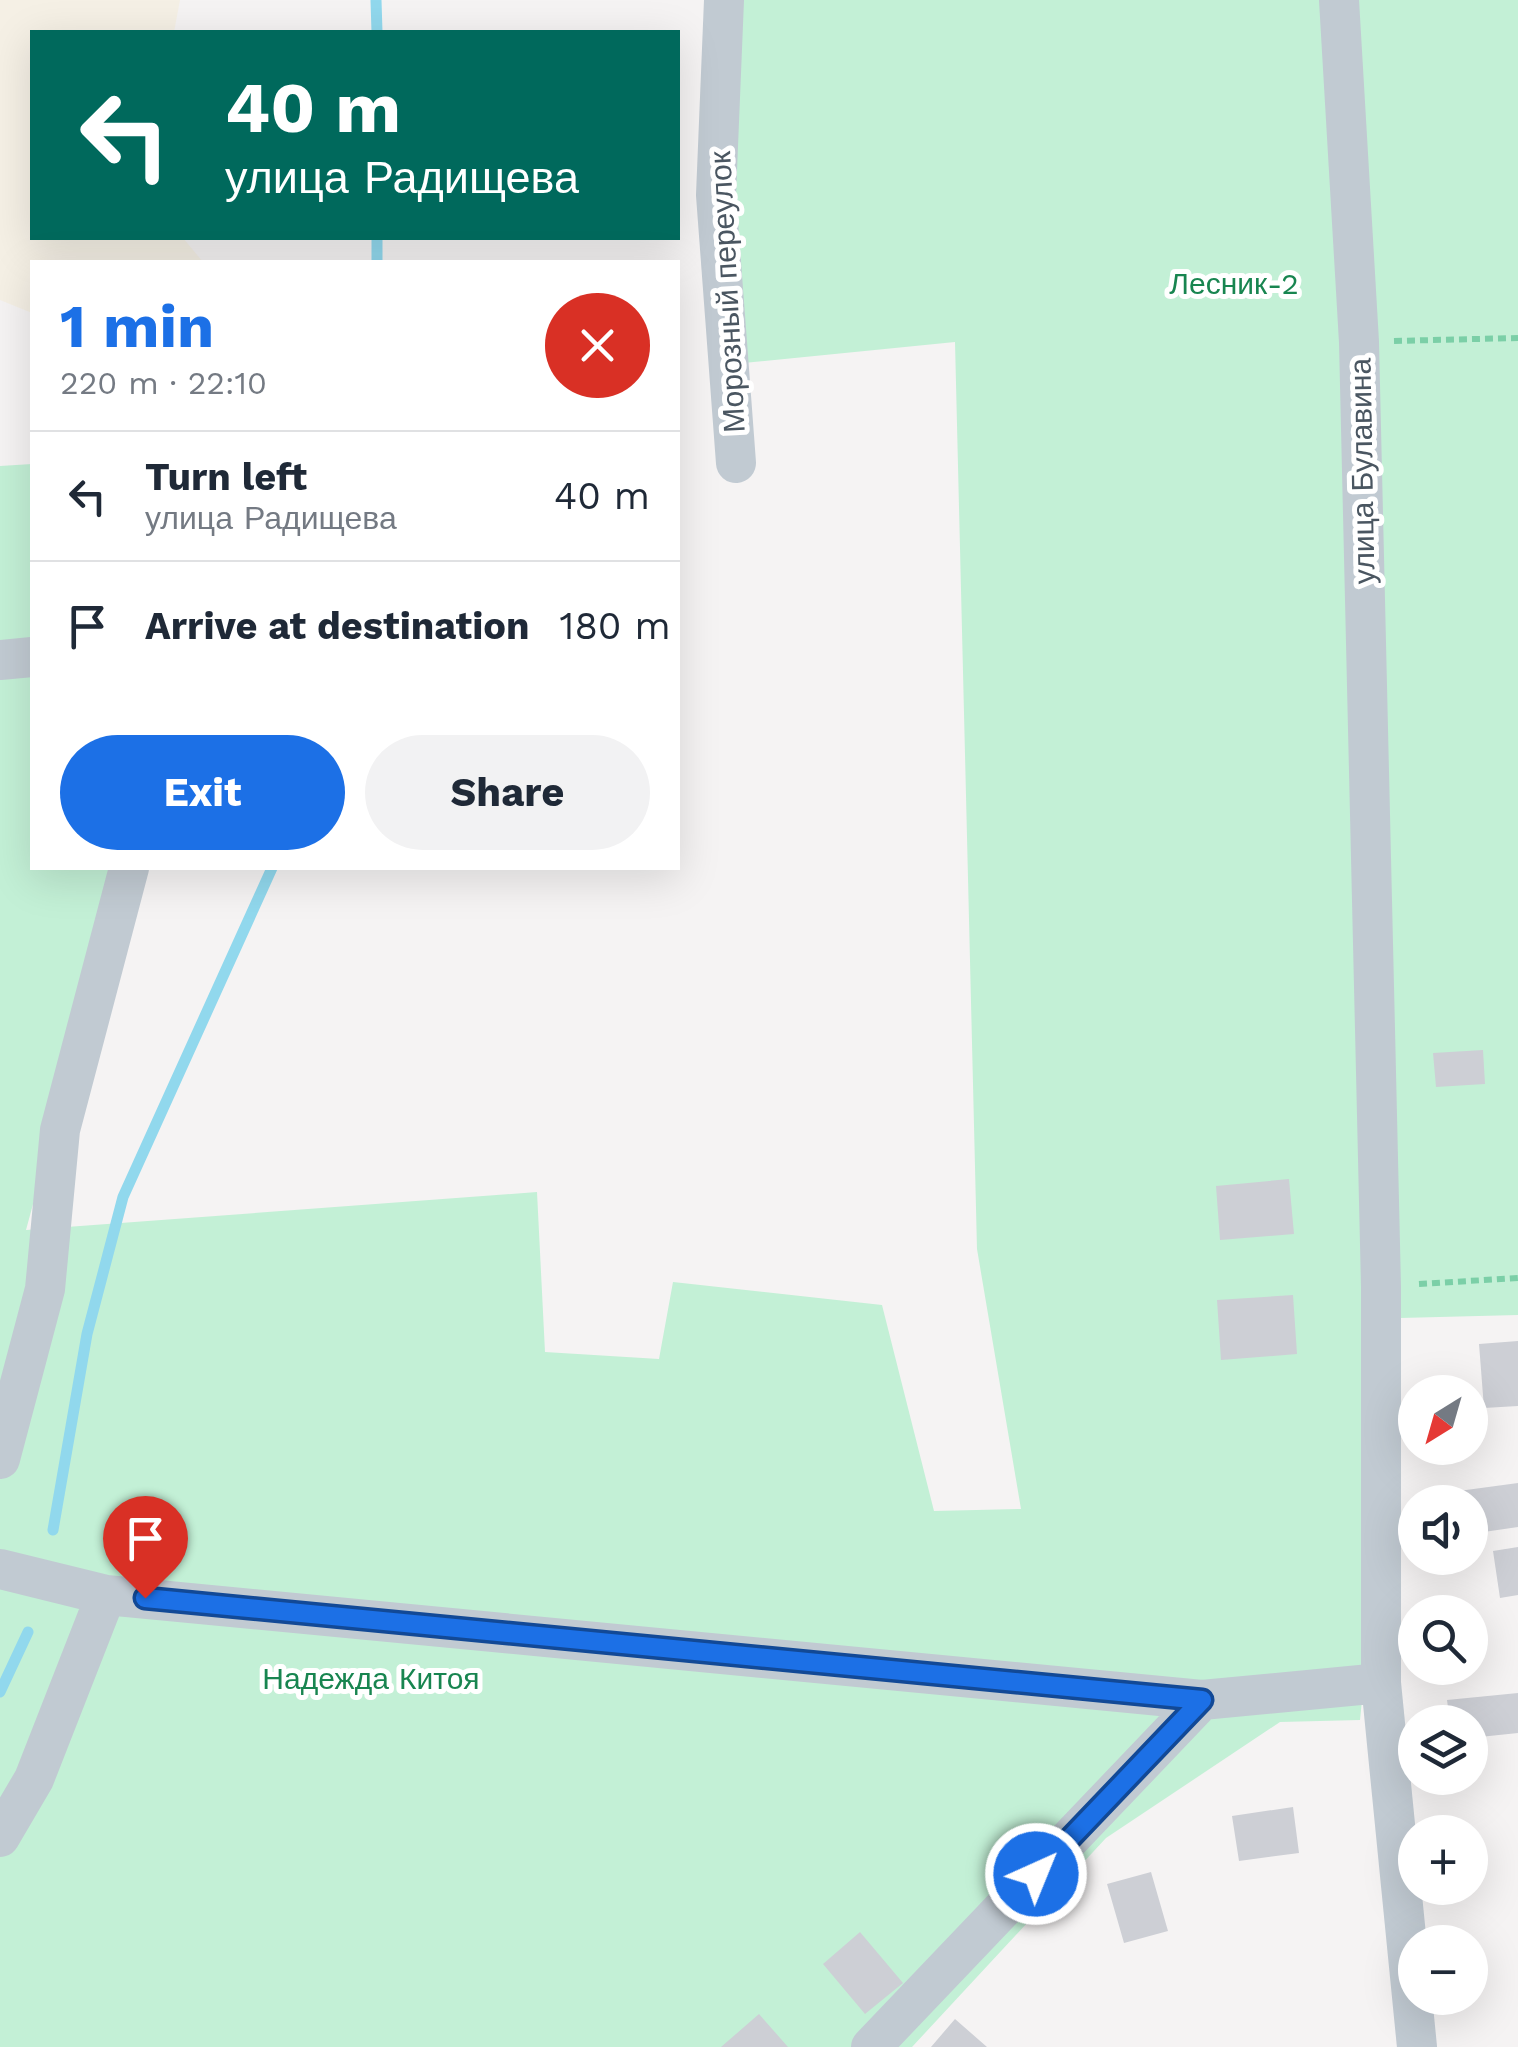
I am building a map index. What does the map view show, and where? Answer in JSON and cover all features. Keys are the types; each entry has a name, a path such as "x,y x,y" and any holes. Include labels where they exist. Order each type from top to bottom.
{"street":[{"name":"Морозный переулок","path":"724,0 716,195 736,464"},
{"name":"улица Булавина","path":"1338,0 1359,342 1381,1287 1381,1683 1417,2047"},
{"path":"0,660 30,657"},
{"path":"0,1459 46,1290 60,1130 128,870"},
{"path":"0,1569 106,1594 1202,1700 1381,1683"},
{"path":"0,1837 34,1779 106,1594"},
{"path":"871,2047 1202,1700"}],"path":[{"path":"1359,342 1518,338"},
{"path":"1381,1287 1518,1278"}],"green space":[{"path":"713,0 1518,0 1518,1315 1400,1318 1360,1720 1280,1722 1106,1838 912,2047 0,2047 0,466 30,464 30,870 123,870 26,1230 537,1192 545,1352 659,1359 673,1282 882,1305 934,1511 1021,1509 977,1249 955,342 723,365"}],"sand":[{"path":"0,0 180,0 174,30 30,30 30,240 185,240 201,260 30,260 30,312 0,300"}],"building":[{"path":"1483,1050 1485,1084 1436,1087 1433,1053"},
{"path":"1289,1179 1294,1234 1220,1240 1216,1186"},
{"path":"1293,1295 1297,1354 1221,1360 1217,1300"},
{"path":"1518,1341 1518,1406 1488,1408 1488,1375 1481,1375 1479,1344"},
{"path":"1518,1483 1518,1527 1488,1531 1488,1487"},
{"path":"1518,1547 1518,1595 1500,1598 1493,1551"},
{"path":"1518,1693 1518,1733 1488,1736 1488,1705 1448,1705 1447,1700"},
{"path":"1293,1807 1299,1853 1239,1861 1232,1816"},
{"path":"1151,1872 1168,1931 1124,1943 1107,1884"},
{"path":"860,1932 903,1983 865,2014 823,1964"},
{"path":"759,2014 788,2047 721,2047"},
{"path":"955,2019 987,2047 931,2047"}],"waterway":[{"path":"376,0 377,30"},
{"path":"377,240 377,260"},
{"path":"53,1530 87,1334 123,1197 271,870"},
{"path":"0,1692 28,1632"}],"route":[{"path":"145,1598 1202,1700 1036,1874"}],"park label":[{"name":"Лесник-2","path":"1234,283"},
{"name":"Надежда Китоя","path":"371,1678"}]}
